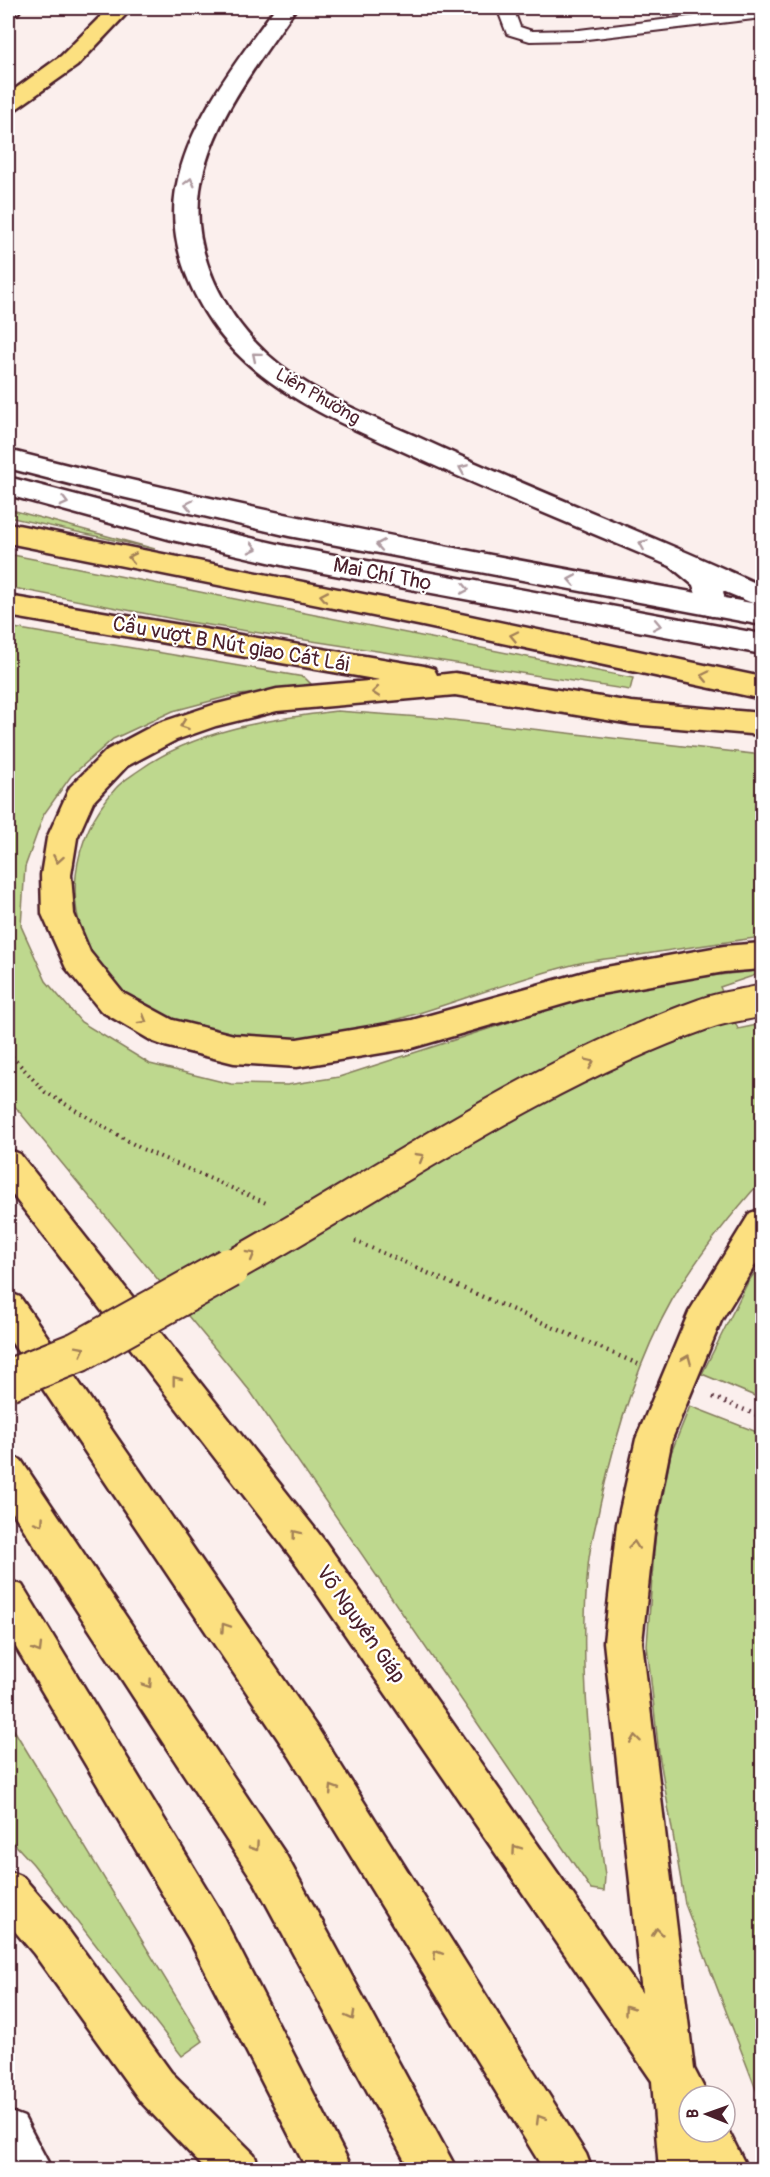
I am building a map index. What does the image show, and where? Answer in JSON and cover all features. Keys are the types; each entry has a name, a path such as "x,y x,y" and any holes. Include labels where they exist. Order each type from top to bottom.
{"highway":[{"path":"8,104 69,60 121,8"},
{"name":"Mai Chí Thọ","path":"8,533 418,615 762,688"},
{"name":"Cầu vượt B Nút giao Cát Lái","path":"8,606 388,670 455,684"},
{"path":"758,724 631,713 455,684 277,700 213,716 166,732 117,758 81,795 62,838 56,875 58,914 78,959 112,1002 165,1032 234,1049 297,1053 412,1034 595,982 724,959 762,956"},
{"path":"8,1380 78,1352 254,1254 531,1091 622,1048 706,1013 762,1001"},
{"name":"Võ Nguyên Giáp","path":"8,1164 311,1553 678,2084"},
{"path":"680,2084 623,1642 636,1524 654,1439 707,1312 762,1224"},
{"path":"8,1308 304,1743 570,2169"},
{"path":"8,1473 271,1870 435,2169"},
{"path":"8,1599 204,1924 332,2169"},
{"path":"8,1892 49,1940 156,2087 238,2169"},
{"path":"681,2144 681,2169"},
{"path":"712,2144 726,2169"}],"main road":[{"name":"Liên Phường","path":"285,8 213,117 200,145 188,191 188,228 196,267 214,307 246,347 286,381 327,405 445,461 680,559 762,597"},
{"name":"Mai Chí Thọ","path":"8,459 176,503 363,542 762,615"},
{"name":"Mai Chí Thọ","path":"8,486 172,530 286,556 762,644"},
{"name":"Liên Phường","path":"680,559 699,571 712,592 712,606"},
{"path":"706,634 712,606"},
{"path":"8,2133 30,2169"}],"lane":[{"path":"505,8 513,30 530,36 638,29 762,13"}],"path":[{"path":"703,1392 762,1417"}],"green space":[{"path":"8,509 155,549 8,517"},
{"path":"8,554 633,678 630,690 189,622 8,587"},
{"path":"8,627 304,677 311,684 297,689 230,696 173,711 113,739 71,776 44,814 25,867 21,926 46,981 81,1022 150,1064 231,1084 287,1085 339,1077 578,1000 652,983 762,970 762,973 720,987 738,1029 762,1024 762,1180 703,1253 659,1324 628,1400 620,1426 590,1552 585,1607 586,1684 591,1761 605,1876 604,1891 591,1889 250,1391 8,1098"},
{"path":"337,711 434,718 762,755 762,937 579,963 364,1028 322,1036 279,1040 236,1038 189,1027 143,1005 117,987 87,944 79,921 75,898 76,874 89,829 101,807 116,788 160,757 208,736 259,723"},
{"path":"762,1263 762,1399 702,1374 748,1282"},
{"path":"690,1406 762,1434 762,2105 685,1904 659,1754 647,1645 655,1538 671,1453"},
{"path":"8,1720 203,2041 182,2056 33,1864 8,1837"}]}
